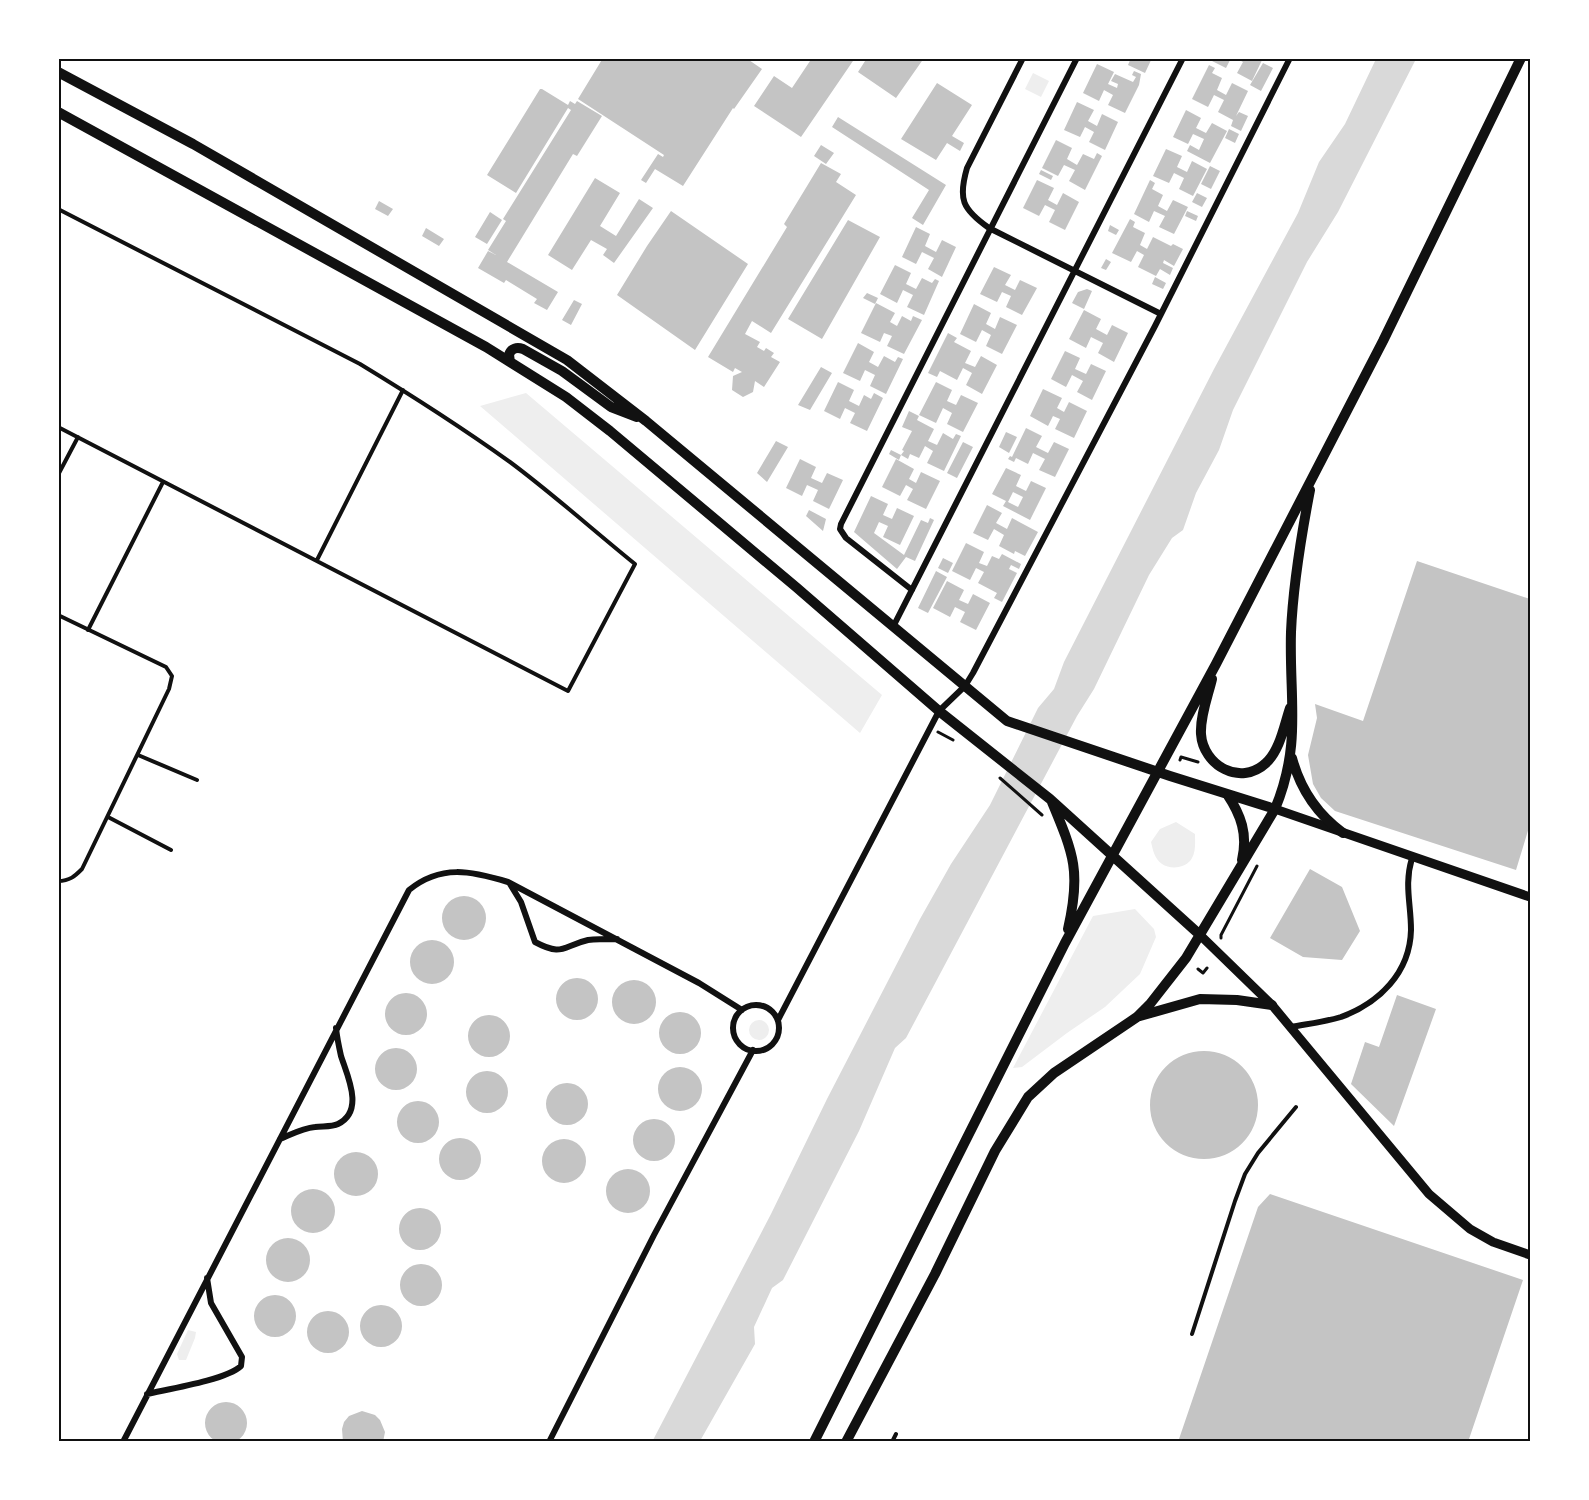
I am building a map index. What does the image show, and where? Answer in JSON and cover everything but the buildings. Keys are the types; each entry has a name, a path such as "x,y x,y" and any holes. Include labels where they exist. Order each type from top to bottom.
{"main road":[{"path":"814,1442 1065,943 1216,664 1383,341 1521,58"},
{"path":"58,72 193,144 567,360 646,421 1007,721 1275,809"},
{"path":"58,112 510,362 566,397 610,431 939,711 1048,798 1200,935"},
{"path":"510,362 508,355 511,351 516,348 523,349 562,371 611,407 646,421"},
{"path":"846,1442 995,1151 1028,1097 1054,1072 1137,1017 1166,986 1200,935 1275,809 1291,755 1292,610 1299,550 1312,478"},
{"path":"1216,664 1203,715 1201,733 1208,754 1213,761 1228,771 1248,772 1261,767 1268,761 1278,742 1293,698"},
{"path":"1291,755 1298,777 1308,795 1323,815 1343,833"},
{"path":"1227,794 1239,814 1244,829 1245,844 1240,869"},
{"path":"1048,798 1068,840 1075,867 1074,896 1065,943"},
{"path":"1137,1017 1200,999 1237,1000 1272,1005"}],"street":[{"path":"1023,58 968,168 962,186 968,209 990,228 1161,314"},
{"path":"912,590 846,538 840,529 841,524 1077,58"},
{"path":"893,627 1183,58"},
{"path":"778,1020 769,1009 763,1006 748,1006 742,1010 734,1022 736,1037 746,1048 753,1050 768,1047 778,1035 778,1020 939,711 965,686 1161,314 1290,58"},
{"path":"1275,809 1530,897"},
{"path":"1292,1027 1341,1017 1383,994 1395,980 1406,957 1410,940 1407,879 1412,858"},
{"path":"123,1442 408,890 418,882 436,873 477,873 510,883 699,983 742,1010"},
{"path":"510,883 521,903 535,942 548,949 561,951 590,940 617,939"},
{"path":"1200,935 1292,1027 1429,1194 1470,1229 1493,1242 1530,1255"},
{"path":"280,1140 300,1130 337,1125 350,1111 353,1101 352,1090 340,1053 336,1028"},
{"path":"549,1442 654,1235 753,1050"},
{"path":"147,1394 220,1376 236,1371 241,1366 242,1357 211,1303 207,1278"}],"lane":[{"path":"58,208 360,364 457,425 512,464 635,564 568,691 58,427"},
{"path":"317,560 402,390"},
{"path":"58,475 78,437"},
{"path":"88,630 163,482"},
{"path":"58,615 166,668 172,676 169,689 82,869 74,877 66,881 58,881"},
{"path":"138,755 197,780"},
{"path":"108,817 171,850"},
{"path":"1192,1334 1234,1201 1245,1174 1258,1153 1296,1107"},
{"path":"892,1442 896,1434"}],"path":[{"path":"931,728 960,746"},
{"path":"994,772 1041,813"},
{"path":"1222,945 1221,935 1259,863"},
{"path":"1198,969 1203,973 1207,968"}],"shaded area":[{"path":"1376,59 1416,59 1338,212 1307,262 1233,410 1219,450 1196,493 1183,530 1172,538 1149,575 1094,689 1077,716 906,1038 895,1048 859,1131 783,1280 772,1288 754,1327 755,1344 700,1441 652,1442 771,1214 827,1099 920,919 951,864 990,805 1038,708 1054,689 1064,662 1214,369 1298,213 1319,162 1345,124"},
{"path":"1033,73 1049,81 1041,97 1025,89"},
{"path":"526,393 882,695 860,733 480,406"},
{"path":"1176,822 1195,834 1195,849 1192,858 1186,864 1170,867 1157,859 1151,842 1160,829"},
{"path":"1135,909 1154,929 1156,937 1140,974 1105,1007 1022,1067 1013,1068 1093,916"},
{"path":"759,1020 766,1023 769,1030 766,1037 759,1040 752,1037 749,1030 752,1023"},
{"path":"188,1330 196,1332 195,1338 186,1360 179,1360 177,1354"}]}
